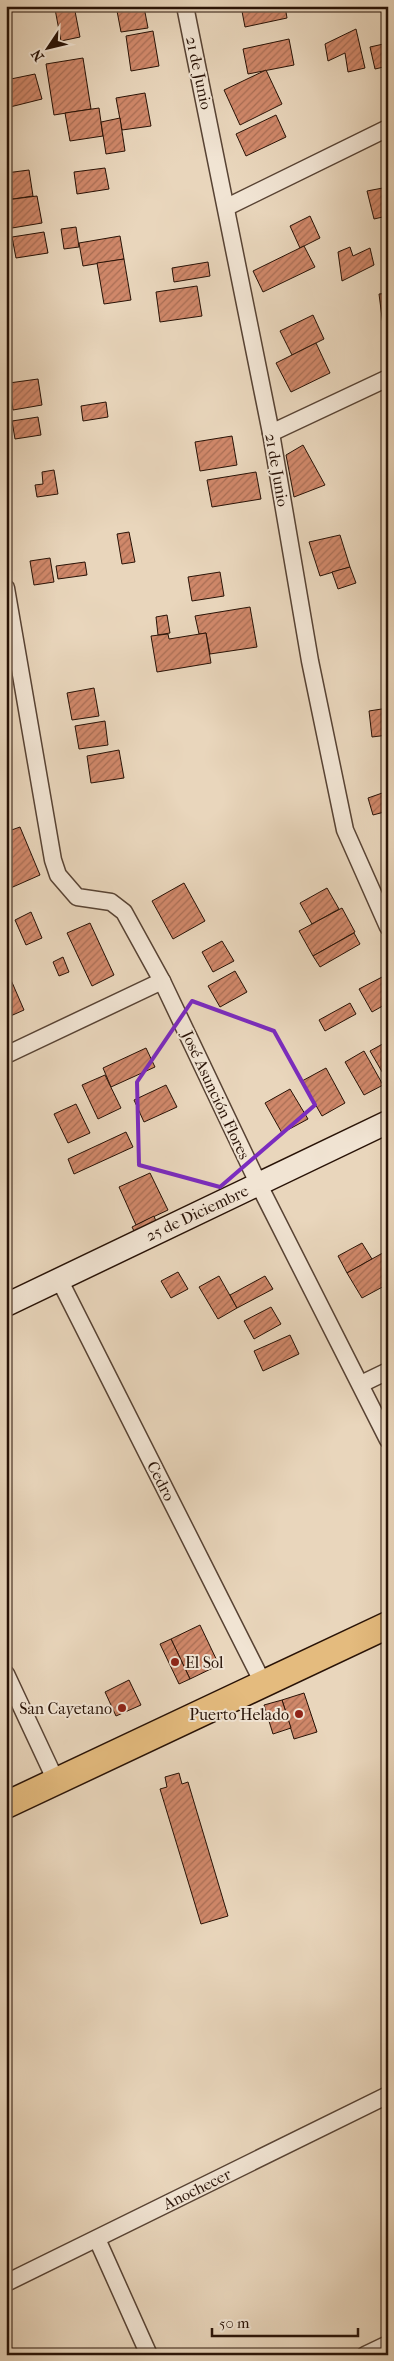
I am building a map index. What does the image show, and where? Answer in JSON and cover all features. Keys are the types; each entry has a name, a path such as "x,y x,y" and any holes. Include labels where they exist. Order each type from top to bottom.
{"main road":[{"path":"6,1804 388,1625"}],"street":[{"name":"21 de Junio","path":"185,6 271,432 310,661 345,830 388,928"},
{"path":"227,207 388,128"},
{"path":"271,432 388,378"},
{"name":"José Asunción Flores","path":"6,588 58,875 74,895 111,902 124,912 162,981 258,1184 388,1440"},
{"path":"6,1055 162,981"},
{"name":"25 de Diciembre","path":"6,1305 388,1122"},
{"name":"Cedro","path":"59,1279 263,1684"},
{"path":"361,1384 388,1371"},
{"path":"6,1674 56,1781"},
{"name":"Anochecer","path":"6,2283 388,2095"},
{"path":"98,2239 149,2355"},
{"path":"365,2355 388,2344"}],"highlighted area":[{"path":"192,1001 274,1031 315,1105 220,1187 139,1165 137,1082"}],"building":[{"path":"74,6 80,37 61,41 55,9"},
{"path":"241,6 285,6 287,18 245,27"},
{"path":"144,7 148,28 121,32 117,11"},
{"path":"356,29 365,68 348,72 345,53 328,61 325,44"},
{"path":"153,31 159,66 131,71 126,36"},
{"path":"289,39 294,65 248,74 243,49"},
{"path":"388,43 388,66 375,69 370,47"},
{"path":"83,58 91,109 54,115 46,64"},
{"path":"266,70 282,104 240,125 224,90"},
{"path":"35,74 42,99 6,108 6,80"},
{"path":"145,93 151,126 122,130 116,98"},
{"path":"99,108 103,136 70,141 65,113"},
{"path":"276,115 286,137 246,156 236,134"},
{"path":"120,118 125,151 106,154 101,122"},
{"path":"105,168 109,189 77,194 74,172"},
{"path":"29,170 33,196 6,200 6,173"},
{"path":"388,187 388,205 384,206 387,216 374,219 367,191"},
{"path":"37,196 42,223 6,229 6,200"},
{"path":"310,216 320,238 300,248 290,226"},
{"path":"76,227 79,247 64,249 61,229"},
{"path":"44,232 48,253 16,258 12,237"},
{"path":"120,236 124,259 83,266 79,243"},
{"path":"304,246 315,267 263,292 253,271"},
{"path":"350,247 353,256 370,248 374,265 342,281 338,252"},
{"path":"124,259 131,300 104,304 97,263"},
{"path":"208,262 210,276 174,282 172,268"},
{"path":"197,286 202,316 160,322 156,292"},
{"path":"388,293 388,341 385,341 379,294"},
{"path":"313,315 324,339 292,355 280,331"},
{"path":"316,343 330,373 291,392 276,363"},
{"path":"38,379 42,405 13,410 9,383"},
{"path":"106,402 108,417 83,421 81,406"},
{"path":"38,417 41,435 15,439 12,421"},
{"path":"232,436 237,465 200,471 195,442"},
{"path":"303,445 325,485 294,497 286,455"},
{"path":"54,470 58,494 37,497 35,485 43,484 42,472"},
{"path":"256,472 261,499 212,507 207,480"},
{"path":"129,532 135,562 122,564 117,534"},
{"path":"340,535 350,567 320,576 309,542"},
{"path":"50,558 54,582 34,585 30,561"},
{"path":"85,562 87,575 58,579 56,566"},
{"path":"350,567 356,583 338,589 332,572"},
{"path":"220,572 224,596 192,601 188,577"},
{"path":"250,607 257,647 210,654 206,633 199,634 195,616"},
{"path":"167,615 170,633 158,635 156,617"},
{"path":"206,633 211,663 157,672 151,636 168,634 169,639"},
{"path":"94,688 99,716 72,720 67,693"},
{"path":"388,708 388,735 372,737 369,711"},
{"path":"105,721 108,745 79,749 75,726"},
{"path":"119,750 124,778 91,783 87,756"},
{"path":"388,791 388,811 373,815 368,798"},
{"path":"20,827 40,875 6,890 6,832"},
{"path":"184,883 205,921 173,939 152,901"},
{"path":"327,888 339,909 312,924 300,903"},
{"path":"342,908 355,932 313,956 299,931"},
{"path":"31,912 42,938 26,945 15,920"},
{"path":"90,923 114,975 92,986 67,933"},
{"path":"354,933 360,944 320,967 313,956"},
{"path":"222,941 234,961 213,972 202,952"},
{"path":"63,957 69,972 59,976 53,962"},
{"path":"235,971 247,992 220,1007 208,986"},
{"path":"384,976 388,983 388,1003 372,1012 359,989"},
{"path":"11,980 24,1010 6,1018 6,982"},
{"path":"350,1003 356,1014 325,1031 319,1020"},
{"path":"388,1041 388,1082 370,1051"},
{"path":"146,1048 155,1067 111,1087 103,1068"},
{"path":"364,1051 383,1085 364,1095 345,1062"},
{"path":"326,1068 345,1103 322,1116 302,1081"},
{"path":"105,1075 121,1108 98,1119 82,1085"},
{"path":"166,1085 177,1107 144,1122 134,1100"},
{"path":"290,1089 308,1119 282,1133 265,1103"},
{"path":"76,1104 90,1133 68,1143 54,1114"},
{"path":"126,1132 133,1147 74,1174 68,1159"},
{"path":"150,1173 168,1210 136,1225 119,1187"},
{"path":"154,1216 158,1227 137,1237 132,1227"},
{"path":"362,1243 372,1259 347,1273 338,1256"},
{"path":"388,1250 388,1284 362,1298 347,1273"},
{"path":"178,1272 188,1289 171,1298 161,1281"},
{"path":"219,1276 237,1308 218,1319 199,1287"},
{"path":"265,1276 273,1289 237,1308 230,1295"},
{"path":"271,1307 281,1324 254,1339 244,1321"},
{"path":"290,1335 299,1354 263,1371 254,1351"},
{"path":"200,1625 219,1665 190,1679 171,1639"},
{"name":"El Sol","path":"171,1639 190,1679 179,1684 160,1644"},
{"path":"129,1680 141,1705 116,1716 105,1692"},
{"name":"Puerto Helado","path":"304,1693 317,1732 294,1739 282,1700"},
{"path":"282,1700 291,1728 273,1734 264,1705"},
{"path":"179,1773 182,1784 188,1782 228,1916 201,1924 160,1789 167,1787 165,1777"}],"place":[{"name":"El Sol","path":"175,1662"},
{"name":"San Cayetano","path":"122,1708"},
{"name":"Puerto Helado","path":"299,1714"}]}
